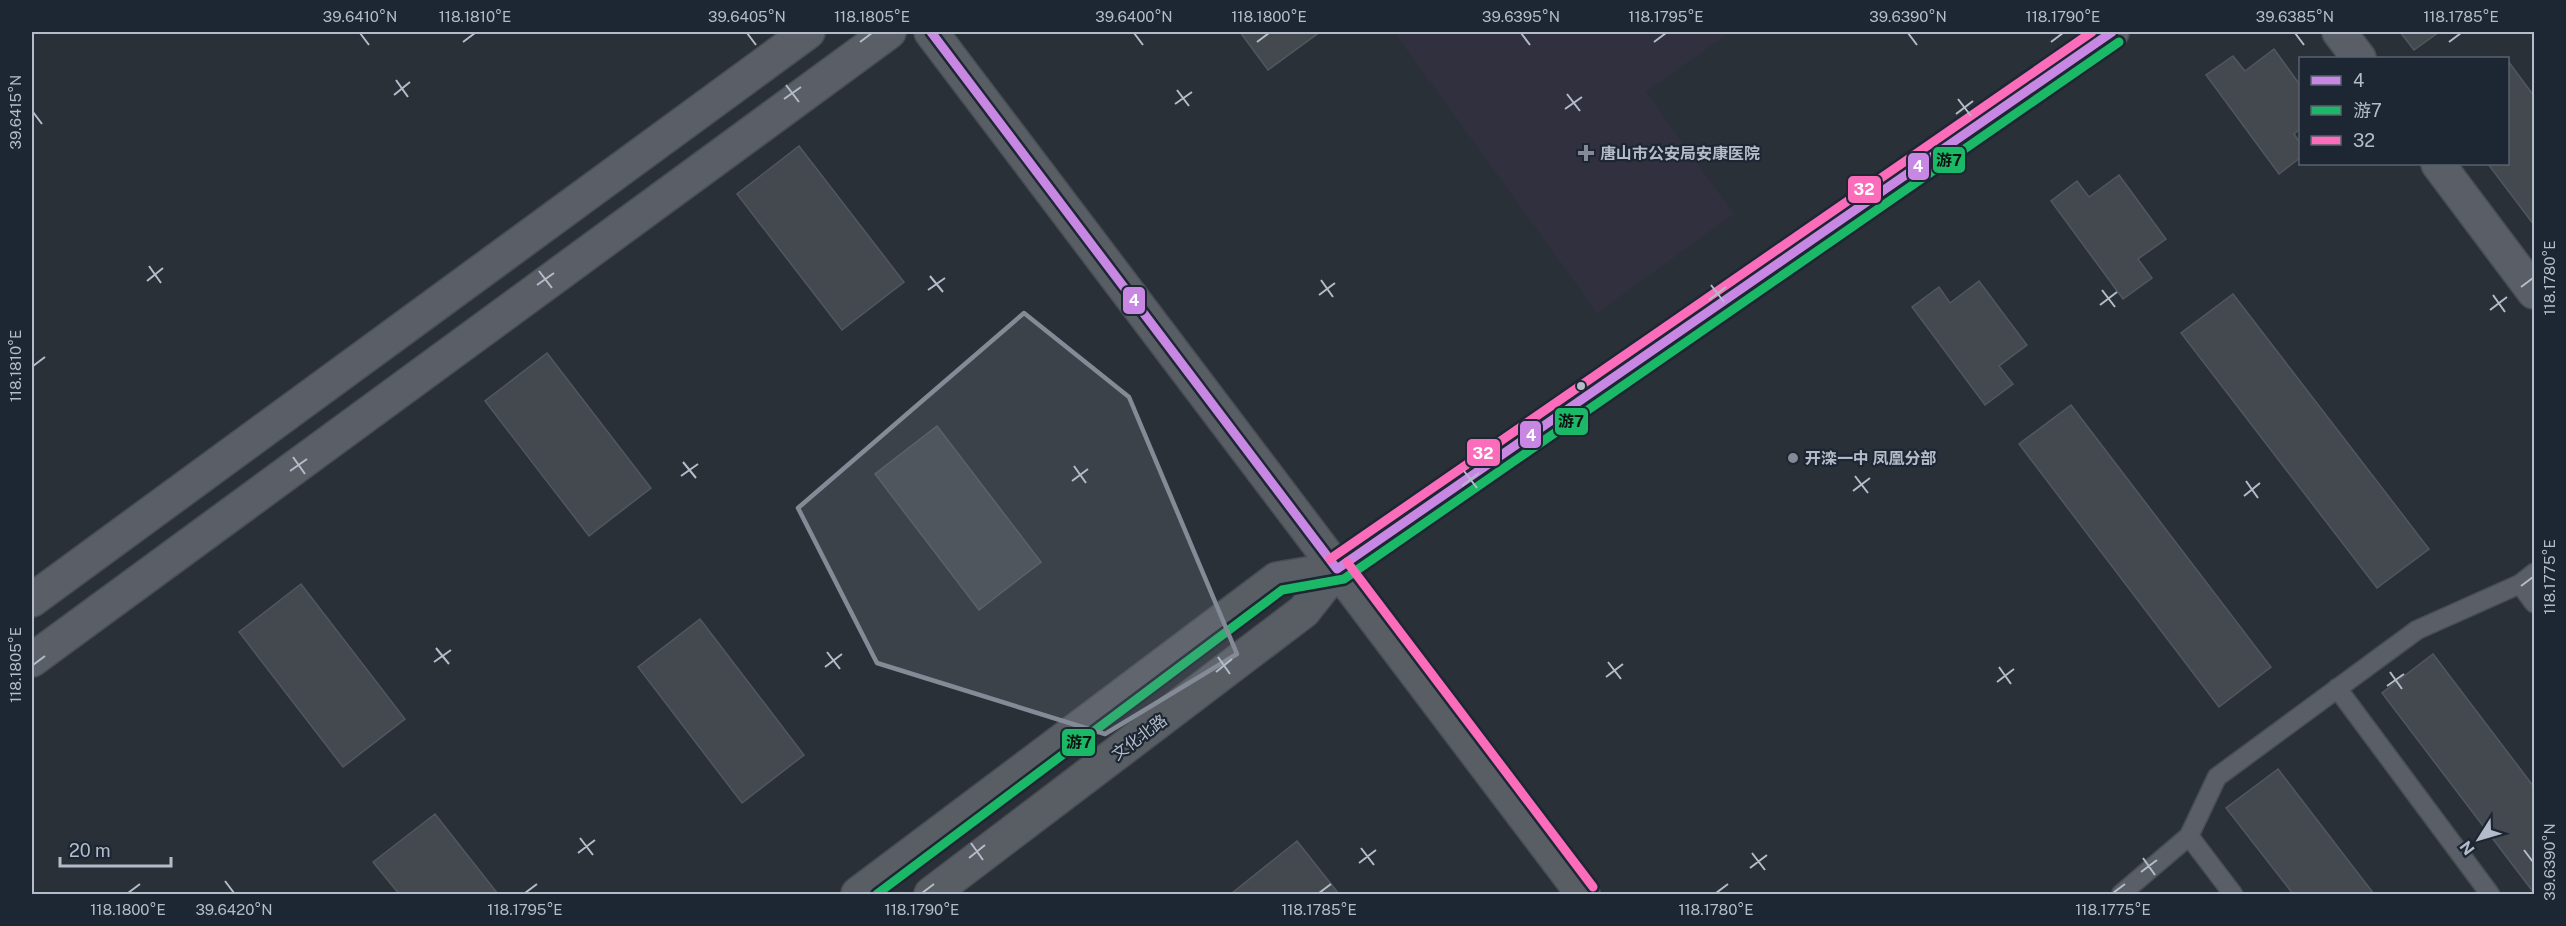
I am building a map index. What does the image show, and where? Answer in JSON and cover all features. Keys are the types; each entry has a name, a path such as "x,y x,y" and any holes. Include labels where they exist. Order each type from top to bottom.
{"street":[{"path":"32,600 808,32"},
{"path":"32,660 889,32"},
{"path":"931,32 1583,894"},
{"name":"文化北路","path":"931,894 1304,611 1337,570 2112,32"},
{"path":"2339,32 2358,57"},
{"path":"2439,165 2535,292"},
{"name":"文化北路","path":"858,894 1277,579 1337,570"}],"lane":[{"path":"2121,894 2189,836 2217,777 2417,630 2520,584 2535,573"},
{"path":"2520,584 2535,603"},
{"path":"2337,688 2490,894"},
{"path":"2189,836 2234,894"}],"highlighted area":[{"path":"1024,313 1129,397 1237,654 1105,734 877,663 798,508"}],"shaded area":[{"name":"唐山市公安局安康医院","path":"1394,32 1730,32 1646,92 1734,214 1597,313"}],"building":[{"path":"1240,32 1320,32 1268,70"},
{"path":"2400,32 2439,32 2414,50"},
{"path":"2274,49 2299,84 2299,130 2294,134 2299,142 2299,159 2279,174 2206,75 2233,56 2245,71"},
{"path":"2509,62 2534,96 2534,225 2489,165 2509,165"},
{"path":"799,146 904,282 842,330 737,194"},
{"path":"2119,175 2166,239 2138,259 2152,278 2123,299 2051,201 2077,181 2089,197"},
{"path":"1979,281 2027,345 1999,366 2013,384 1985,405 1912,307 1939,287 1950,303"},
{"path":"2233,294 2429,549 2377,588 2181,333"},
{"path":"547,353 651,488 589,536 485,401"},
{"path":"2071,405 2271,667 2219,707 2019,444"},
{"path":"937,426 1041,562 979,610 875,474"},
{"path":"301,584 405,719 343,767 239,632"},
{"path":"700,619 804,755 742,803 638,667"},
{"path":"2433,654 2534,787 2534,893 2382,693"},
{"path":"2278,769 2374,894 2293,894 2226,808"},
{"path":"435,814 498,894 399,894 373,862"},
{"path":"1297,841 1339,894 1232,893"}],"transit line":[{"name":"4","path":"931,32 1337,569"},
{"name":"32","path":"1330,559 2092,32"},
{"name":"4","path":"1337,569 2112,32"},
{"name":"游7","path":"877,894 1282,590 1344,579 2119,42"},
{"name":"32","path":"1347,562 1593,887"}],"place":[{"name":"唐山市公安局安康医院","path":"1586,153"},
{"name":"开滦一中 凤凰分部","path":"1793,458"}]}
